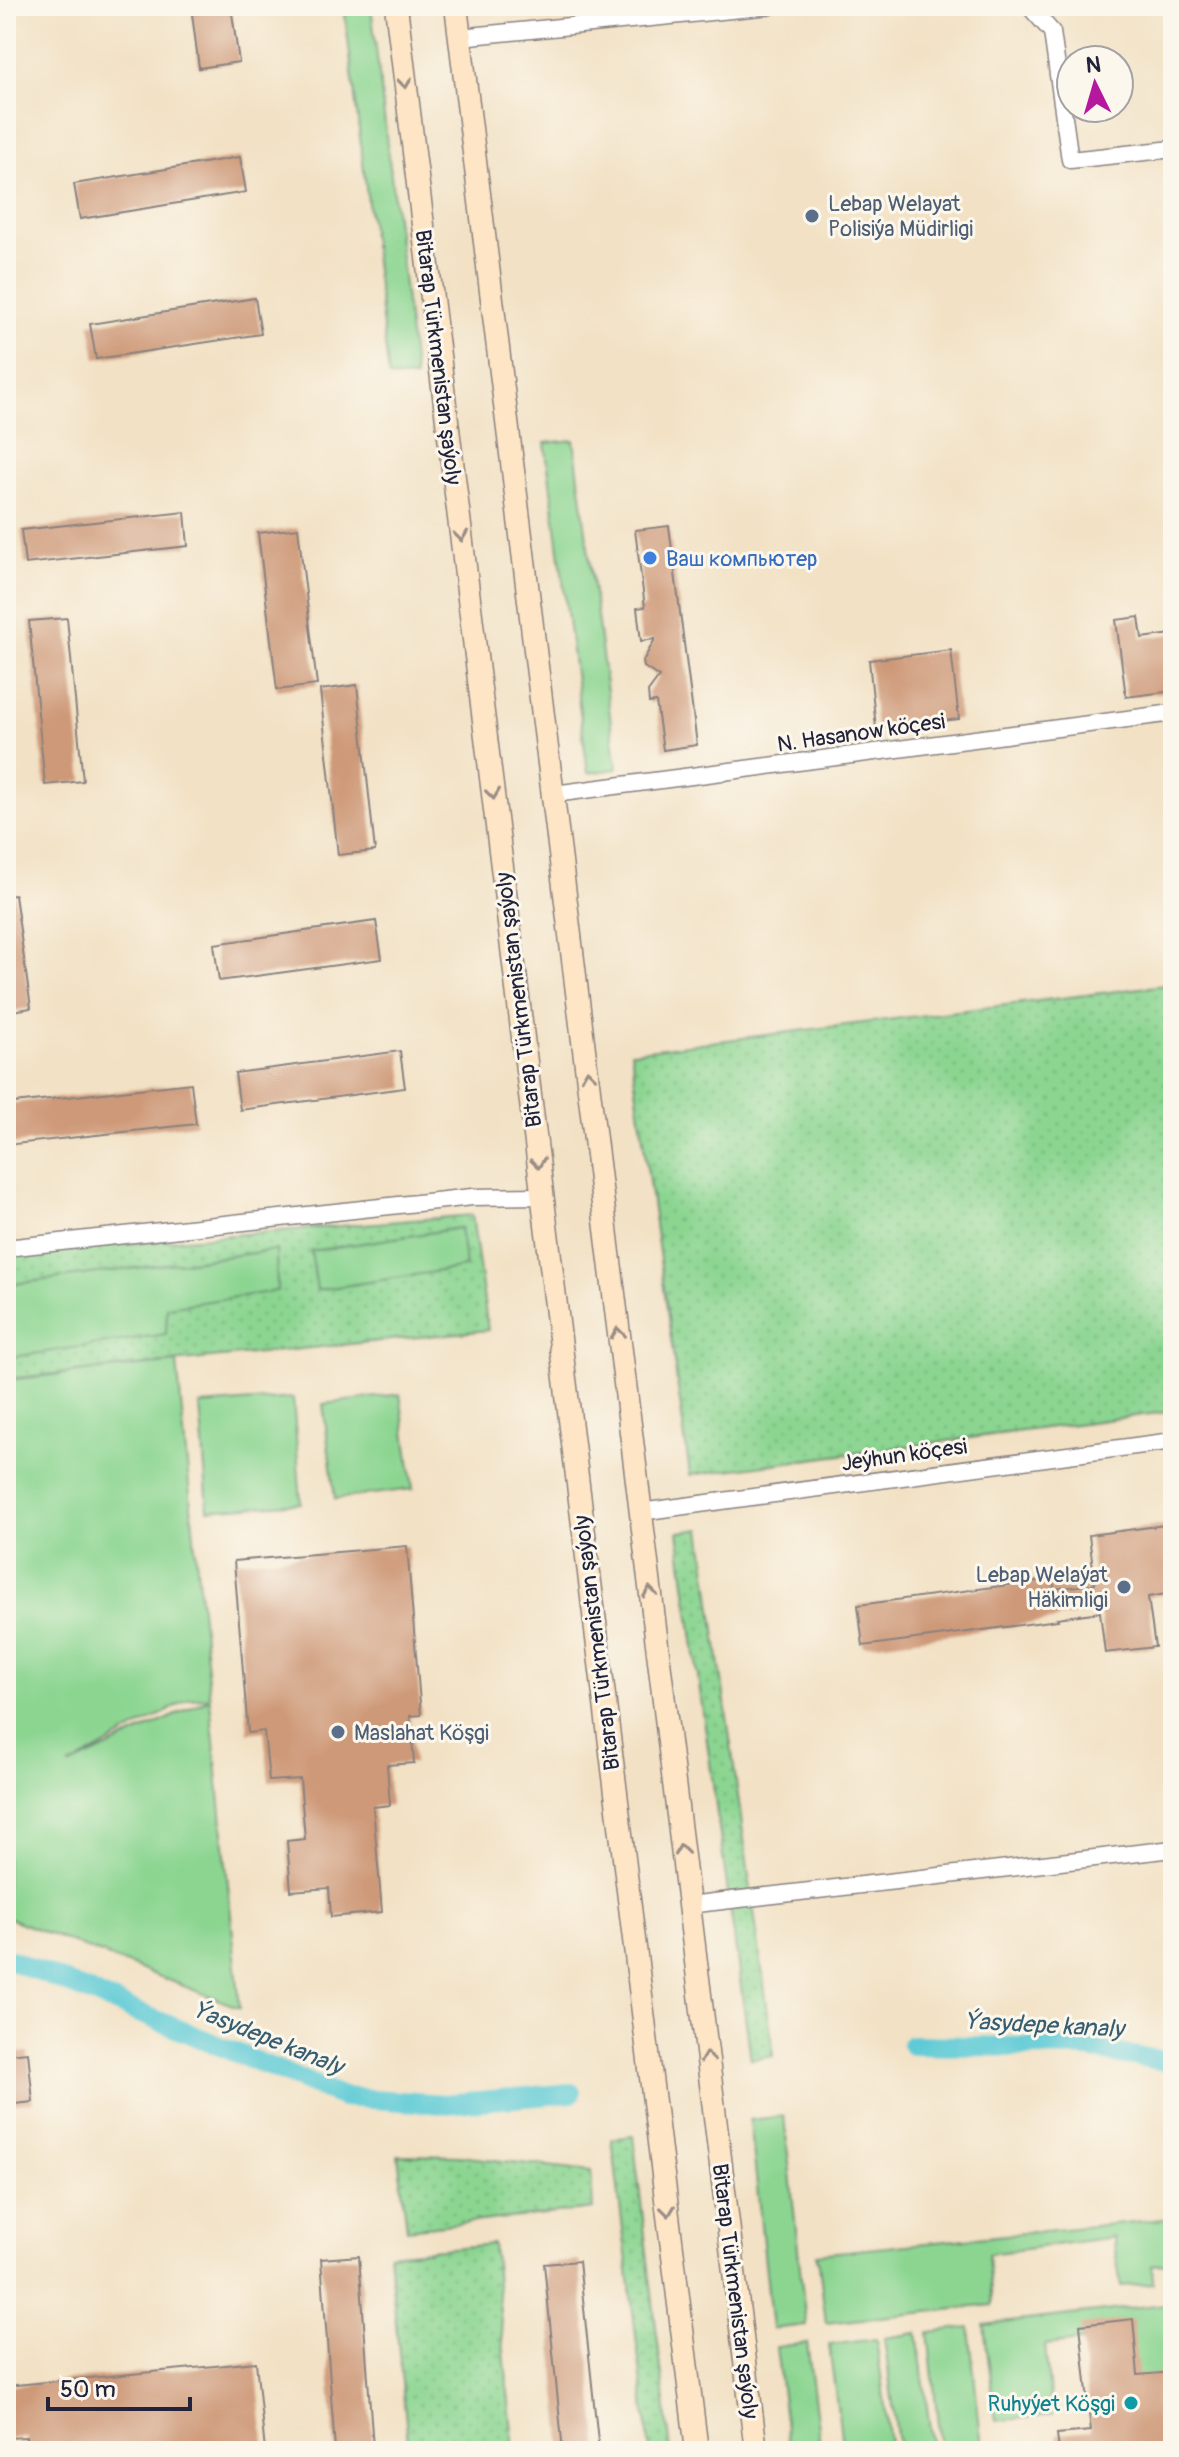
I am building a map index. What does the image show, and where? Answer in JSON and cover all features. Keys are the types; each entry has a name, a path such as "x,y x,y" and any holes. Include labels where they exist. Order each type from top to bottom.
{"main road":[{"name":"Bitarap Türkmenistan şaýoly","path":"396,6 697,2451"},
{"path":"456,6 688,1905"},
{"name":"Bitarap Türkmenistan şaýoly","path":"688,1905 756,2451"}],"street":[{"path":"460,37 771,6"},
{"path":"1029,6 1052,32 1070,160 1173,149"},
{"name":"N. Hasanow köçesi","path":"554,794 1173,713"},
{"path":"6,1248 472,1197 542,1196"},
{"name":"Jeýhun köçesi","path":"640,1512 1173,1441"},
{"path":"688,1905 1173,1849"}],"green space":[{"path":"344,6 371,6 415,378 389,377"},
{"path":"574,440 617,769 588,773 545,443"},
{"path":"1173,984 1173,1411 690,1475 631,1052"},
{"path":"472,1215 488,1330 6,1379 6,1254"},
{"path":"460,1228 466,1267 317,1290 311,1251"},
{"path":"276,1250 277,1291 167,1307 166,1334 6,1358 6,1285"},
{"path":"177,1362 240,2008 6,1917 6,1380","holes":["189,1699 207,1700 69,1766"]},
{"path":"400,1394 413,1489 335,1499 323,1404"},
{"path":"293,1398 301,1503 208,1510 200,1405"},
{"path":"701,1529 774,2056 751,2059 678,1532"},
{"path":"784,2116 806,2325 772,2329 750,2120"},
{"path":"633,2136 671,2451 650,2451 612,2139"},
{"path":"398,2155 459,2156 591,2171 593,2209 407,2229"},
{"path":"1173,2218 1173,2263 1152,2265 1153,2283 1121,2286 1113,2237 988,2254 992,2305 826,2323 816,2254"},
{"path":"493,2244 514,2451 409,2451 389,2254"},
{"path":"1173,2303 1173,2390 1121,2396 1114,2337 1045,2345 1052,2415 996,2421 984,2325"},
{"path":"969,2327 982,2448 941,2451 928,2332"},
{"path":"917,2333 933,2451 899,2451 884,2338"},
{"path":"876,2339 891,2451 843,2451 829,2345"},
{"path":"807,2343 821,2451 794,2451 788,2444 776,2347"}],"building":[{"path":"191,6 231,6 239,62 199,68"},
{"path":"240,157 246,192 80,219 74,184"},
{"path":"255,298 261,334 96,359 90,324"},
{"path":"185,512 188,546 25,564 21,530"},
{"path":"669,526 697,745 663,750 656,702 649,703 648,692 659,677 644,667 643,661 655,639 641,641 637,608 645,607 635,530"},
{"path":"298,528 317,685 277,690 258,533"},
{"path":"1139,617 1142,638 1173,634 1173,691 1126,697 1116,620"},
{"path":"67,618 83,781 45,785 29,621"},
{"path":"951,650 959,719 876,728 869,660"},
{"path":"357,685 375,851 338,855 320,690"},
{"path":"15,895 31,1008 6,1012 6,896"},
{"path":"376,921 382,959 219,981 214,944"},
{"path":"400,1051 405,1088 240,1110 235,1073"},
{"path":"191,1083 196,1124 6,1145 6,1104"},
{"name":"Lebap Welaýat Häkimligi","path":"1173,1524 1173,1593 1148,1597 1155,1647 1105,1653 1100,1612 863,1646 858,1605 1053,1579 1054,1589 1095,1584 1089,1535"},
{"name":"Maslahat Köşgi","path":"407,1546 421,1715 410,1716 414,1763 387,1765 390,1805 373,1807 382,1912 331,1917 329,1888 291,1891 287,1841 305,1839 300,1779 269,1781 264,1731 248,1733 234,1561"},
{"path":"28,2052 33,2102 6,2105 6,2054"},
{"path":"359,2256 373,2447 335,2450 321,2259"},
{"path":"579,2261 599,2451 563,2451 544,2264"},
{"name":"Ruhyýet Köşgi","path":"1133,2319 1138,2375 1173,2372 1173,2451 1059,2451 1057,2434 1091,2431 1080,2325"},
{"path":"256,2362 265,2451 26,2451 26,2437 6,2438 6,2386"}],"waterway":[{"name":"Ýasydepe kanaly","path":"6,1958 343,2097 445,2104 571,2093"},
{"name":"Ýasydepe kanaly","path":"912,2045 1081,2048 1173,2062"}],"place":[{"name":"Lebap Welayat Polisiýa Müdirligi","path":"812,216"},
{"name":"Ваш компьютер","path":"650,558"},
{"name":"Lebap Welaýat Häkimligi","path":"1124,1587"},
{"name":"Maslahat Köşgi","path":"338,1732"},
{"name":"Ruhyýet Köşgi","path":"1131,2403"}]}
